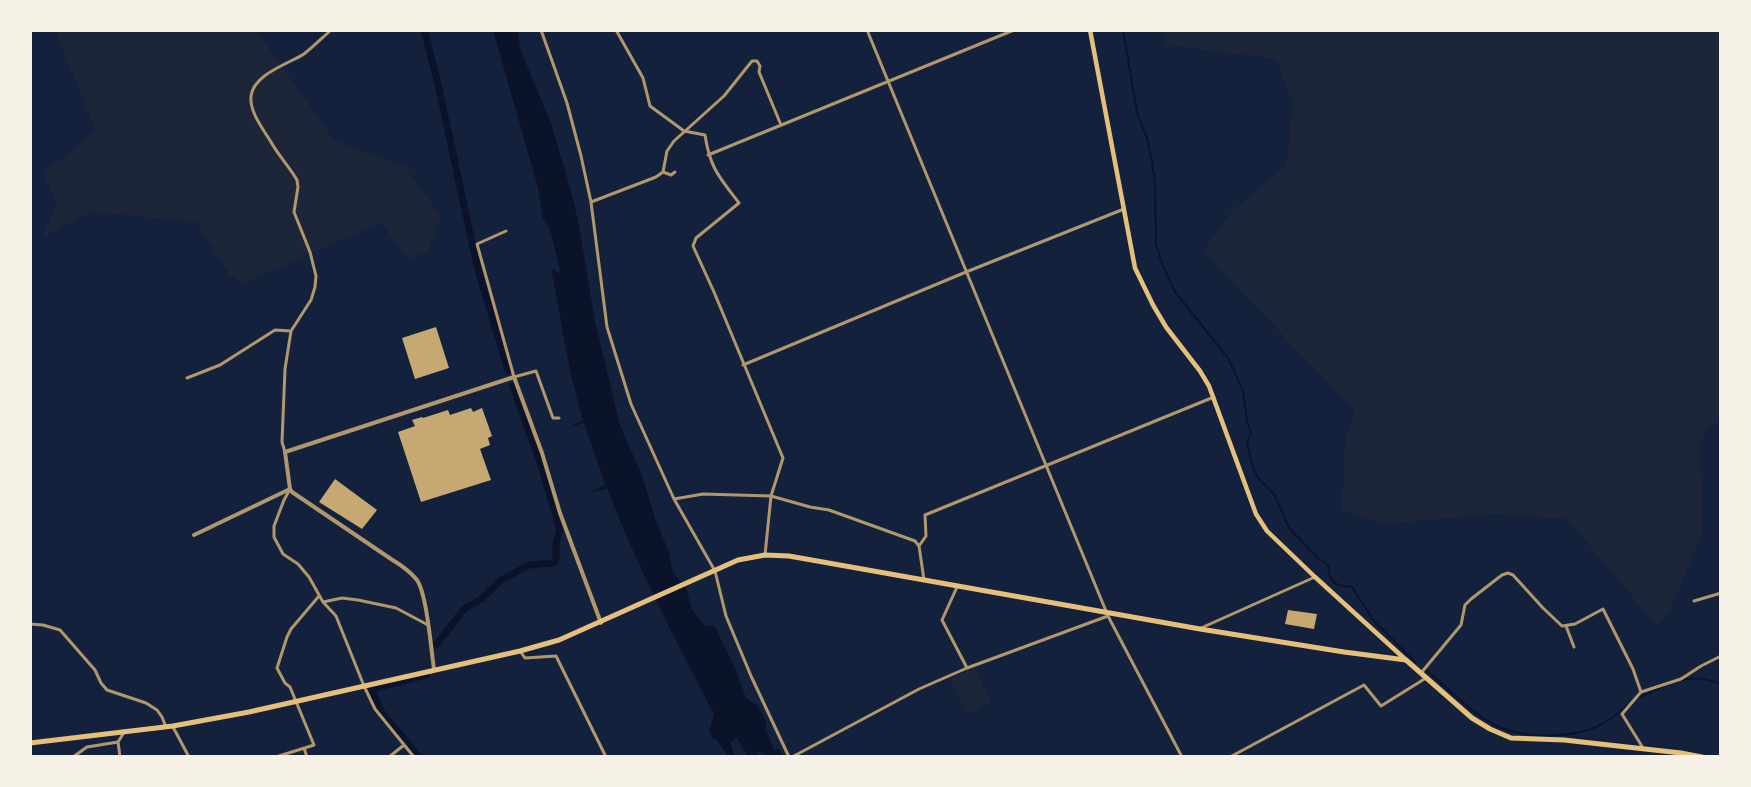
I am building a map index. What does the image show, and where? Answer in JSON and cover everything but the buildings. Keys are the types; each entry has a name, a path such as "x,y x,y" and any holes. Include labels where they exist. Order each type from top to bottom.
{"main road":[{"path":"1090,30 1135,268 1166,327 1200,370 1214,397 1256,514 1268,531 1406,660 1472,718 1490,729 1511,738 1564,740 1702,757"},
{"path":"30,743 173,726 296,702 520,651 559,640 601,623 738,560 765,555 789,556 1107,614 1406,660"}],"street":[{"path":"331,30 304,54 263,77 254,87 251,95 251,103 256,115 297,180 294,212 316,276 310,300 291,331 285,369 282,442 292,492 407,569 420,587 434,669"},
{"path":"541,30 567,103 581,156 591,202 607,327 631,404 674,499 713,572 726,616 751,676 790,757 919,689 1107,614"},
{"path":"616,30 643,78 650,106 684,131 705,135 712,167 739,203 696,238 693,246 783,459 771,496 765,555"},
{"path":"867,30 1107,614 1182,757"},
{"path":"708,155 1014,30"},
{"path":"591,202 656,177 663,172 667,151 684,131 724,96 752,61 757,61 760,66 759,72 781,125"},
{"path":"663,172 671,175 675,172"},
{"path":"743,364 1124,209"},
{"path":"506,231 477,244 514,377 542,453 560,513 601,623"},
{"path":"187,378 220,365 275,330 291,331"},
{"path":"285,452 536,371 553,418 559,418"},
{"path":"919,546 926,536 925,515 1214,397"},
{"path":"194,535 290,489"},
{"path":"290,489 273,526 274,537 283,554 298,564 323,602 336,616 375,709 414,757"},
{"path":"674,499 703,494 771,496 829,510 909,538 919,546 924,580"},
{"path":"1421,673 1461,625 1465,605 1502,574 1508,573 1513,575 1562,626 1575,624 1603,609 1633,669 1641,692"},
{"path":"1200,629 1316,577"},
{"path":"957,585 942,620 967,668"},
{"path":"1694,601 1721,593"},
{"path":"276,757 314,745 290,687 285,683 277,668 291,629 320,596"},
{"path":"323,602 342,598 396,608 428,625"},
{"path":"30,624 60,630 95,670 107,690 146,703 162,717 166,727"},
{"path":"1566,626 1574,647"},
{"path":"520,651 525,658 556,656 606,757"},
{"path":"1643,748 1622,714 1641,692 1681,679 1721,656"},
{"path":"1230,757 1364,685 1381,706 1428,677"},
{"path":"173,726 189,757"},
{"path":"120,757 118,742 124,732"},
{"path":"73,757 87,747 118,742"},
{"path":"389,757 404,746"},
{"path":"304,748 307,757"},
{"path":"1673,757 1681,753"}],"shaded area":[{"path":"55,30 256,30 334,140 405,167 441,216 427,252 407,259 381,222 243,284 229,274 196,222 91,212 42,238 57,205 43,172 96,130"},
{"path":"493,30 517,30 521,51 551,123 578,220 595,322 620,425 641,473 657,524 669,552 672,568 676,577 686,588 692,610 705,626 715,627 735,668 746,698 758,706 767,723 765,728 774,750 779,749 782,755 775,757 757,752 758,757 748,757 737,738 730,742 737,757 729,757 717,740 713,739 709,731 714,714 644,574 607,488 591,493 605,485 584,423 574,426 583,421 570,371 551,268 558,272 560,270 550,230 543,219 538,188"},
{"path":"1163,30 1721,30 1721,421 1708,427 1700,444 1704,528 1670,611 1657,626 1567,519 1493,514 1384,524 1342,511 1345,442 1354,410 1203,251 1232,211 1286,165 1293,104 1276,59 1167,45"},
{"path":"974,668 991,702 967,715 949,679"}],"waterway":[{"path":"424,30 438,84 477,266 508,370"},
{"path":"1123,30 1137,113 1147,138 1151,157 1155,182 1156,244 1161,261 1175,292 1228,358 1243,391 1251,433 1247,442 1252,465 1259,479 1274,494 1289,528 1320,560 1328,565 1332,580 1341,586 1352,587 1374,621 1416,663"},
{"path":"436,645 464,609 481,599 500,581 529,565 554,563 556,558 556,543 560,530 540,462 513,386"},
{"path":"1426,670 1480,716 1509,731 1533,735 1572,734 1603,724 1628,705"},
{"path":"419,757 382,713 371,689 426,675"},
{"path":"1640,697 1679,680 1699,679 1721,684"}]}
